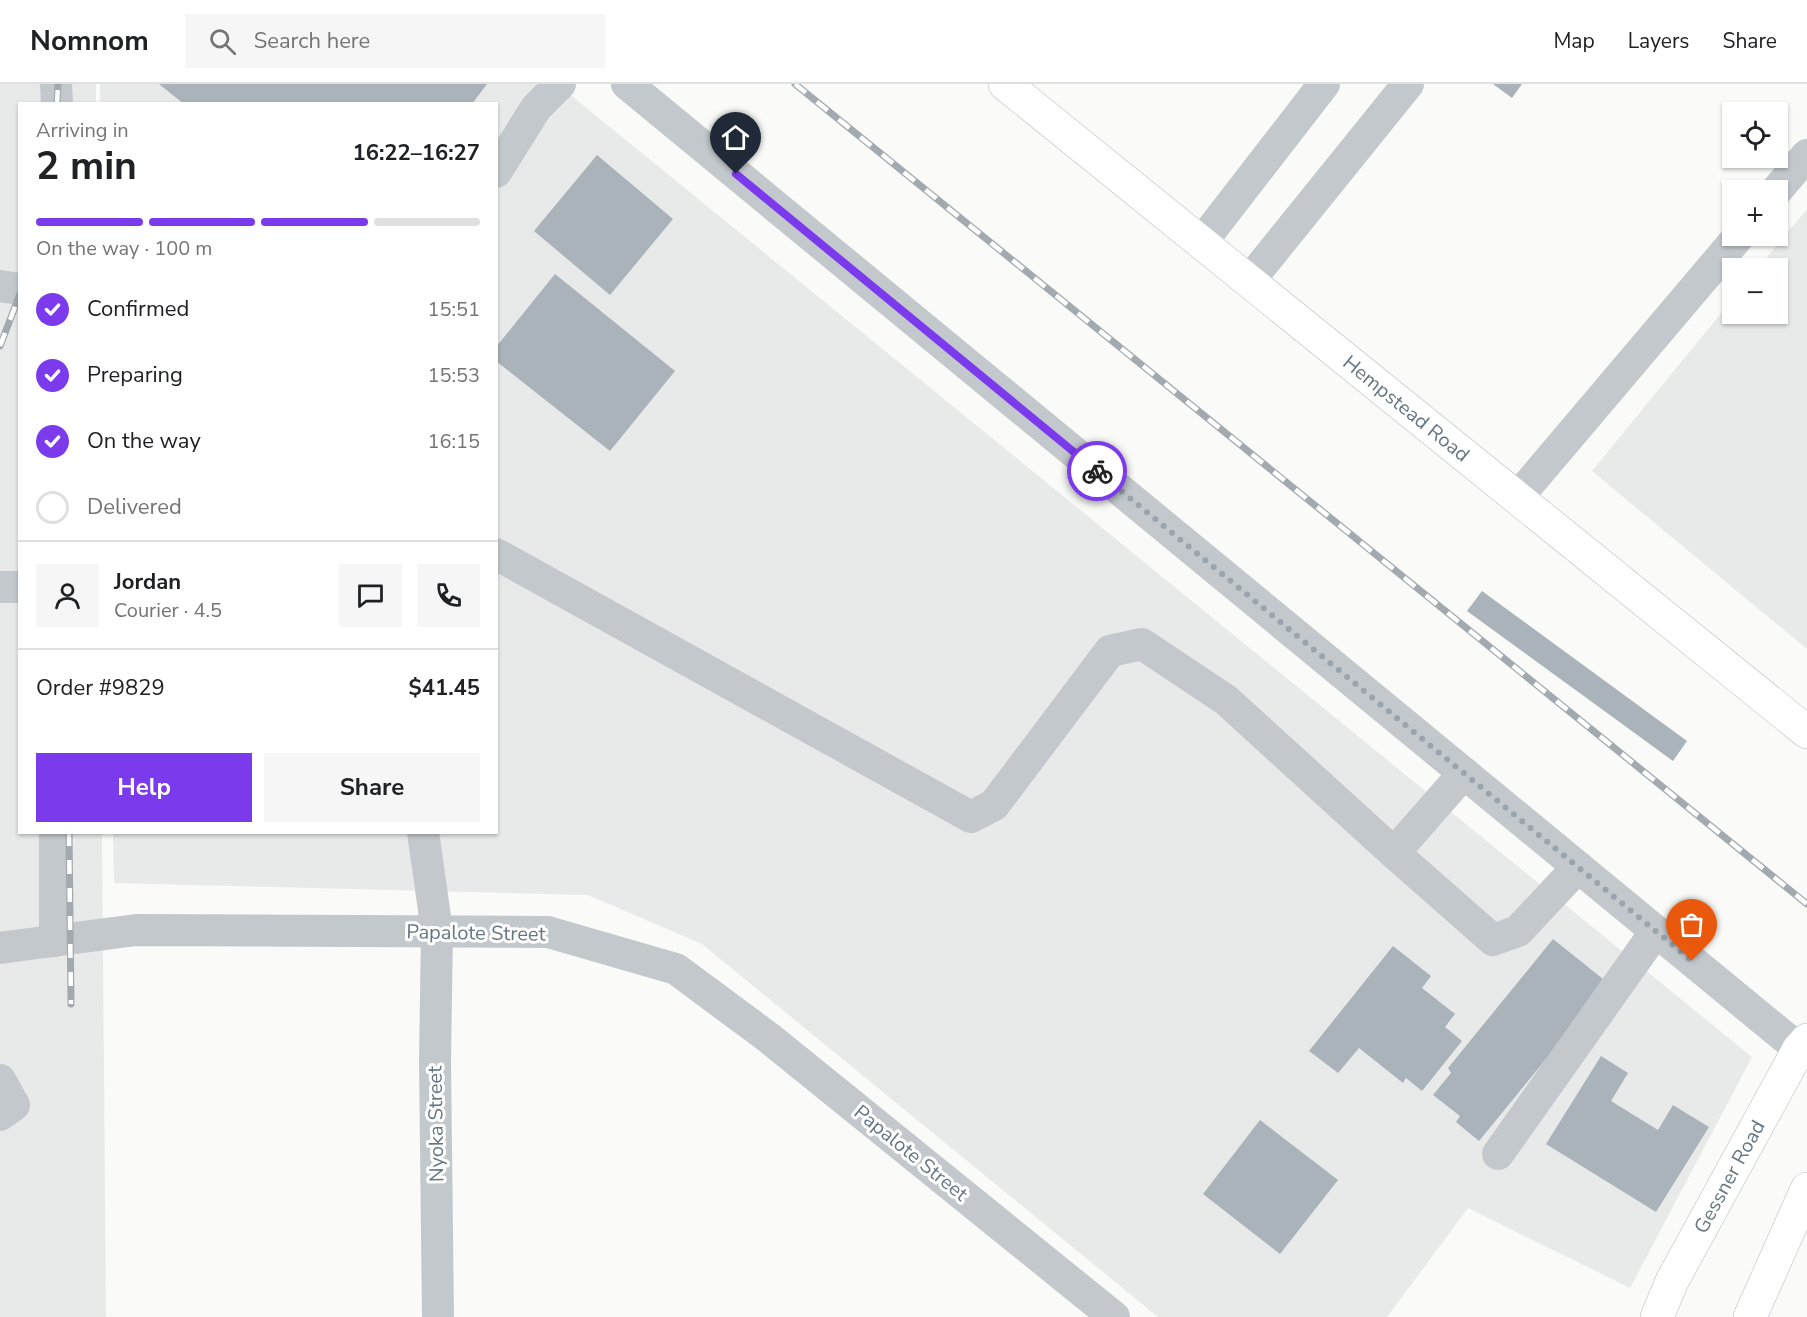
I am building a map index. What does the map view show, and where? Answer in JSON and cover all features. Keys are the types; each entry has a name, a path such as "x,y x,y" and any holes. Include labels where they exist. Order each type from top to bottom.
{"main road":[{"name":"Hempstead Road","path":"1005,84 1807,732"},
{"name":"Gessner Road","path":"1657,1317 1672,1281 1803,1044"},
{"path":"1750,1317 1807,1189"}],"street":[{"path":"56,84 57,102"},
{"path":"498,169 536,108 560,84"},
{"path":"627,84 1656,931 1803,1044"},
{"path":"1201,243 1324,84"},
{"path":"1249,281 1408,84"},
{"path":"1786,180 1807,155"},
{"path":"1517,498 1731,246"},
{"path":"0,286 18,289"},
{"path":"498,555 971,817 994,805 1110,651 1142,644 1226,700 1493,940 1518,931 1578,867"},
{"path":"0,587 18,587"},
{"path":"1394,853 1464,773"},
{"path":"55,834 55,941"},
{"name":"Nyoka Street","path":"423,834 437,931 435,1061 438,1317"},
{"name":"Papalote Street","path":"0,948 136,930 548,932 676,969 769,1038 1096,1311"},
{"path":"1498,1154 1656,931"},
{"path":"0,1080 14,1105 0,1115"}],"shaded area":[{"path":"0,84 96,84 96,102 18,102 18,834 102,834 106,1317 0,1317"},
{"path":"100,84 557,84 1752,1057 1630,1288 1468,1208 1387,1317 1158,1317 702,944 588,895 114,883 113,834 498,834 498,102 100,102"},
{"path":"1807,209 1807,649 1592,471 1722,312 1722,324 1788,324 1788,258 1766,258 1776,246 1788,246 1788,232"}],"building":[{"path":"159,84 487,84 474,102 182,102"},
{"path":"1493,84 1522,84 1512,98"},
{"path":"597,155 673,219 610,295 534,231"},
{"path":"555,274 675,371 610,451 498,363 498,345"},
{"path":"1482,591 1687,741 1673,761 1467,611"},
{"path":"1553,939 1608,983 1479,1141 1456,1122 1460,1116 1433,1095 1451,1073 1448,1068"},
{"path":"1393,946 1431,976 1422,988 1455,1014 1445,1027 1462,1041 1422,1091 1406,1078 1403,1083 1359,1048 1338,1073 1309,1051"},
{"path":"1601,1056 1628,1073 1611,1101 1658,1130 1673,1105 1709,1127 1656,1212 1546,1144"},
{"path":"1260,1120 1338,1180 1280,1254 1203,1194"}],"railway":[{"path":"57,102 58,84"},
{"path":"795,84 1807,904"},
{"path":"0,346 18,299"},
{"path":"69,834 71,1004"}],"way so far":[{"path":"1097,471 1692,961"}],"route":[{"path":"736,174 1097,471"}]}
